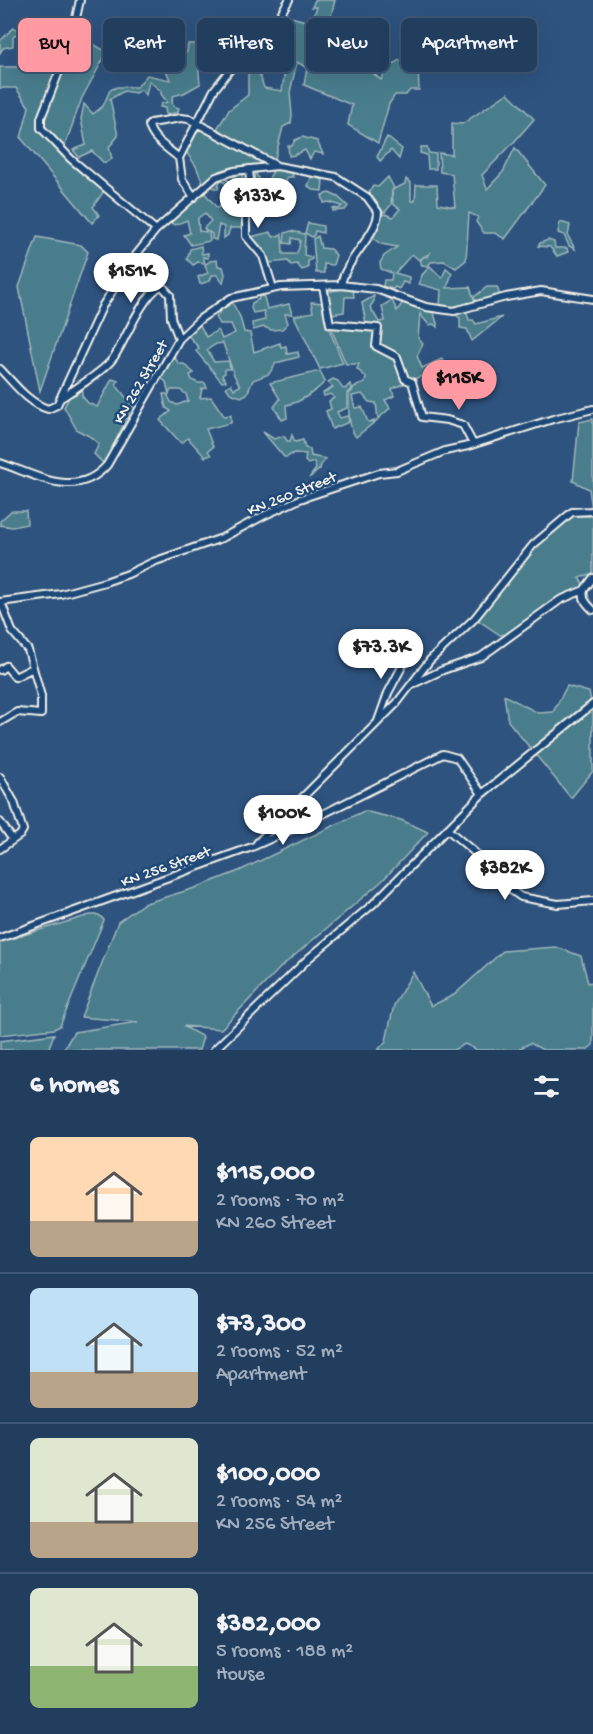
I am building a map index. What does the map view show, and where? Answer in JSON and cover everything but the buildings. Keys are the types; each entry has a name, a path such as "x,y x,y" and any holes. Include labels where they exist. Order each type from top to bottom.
{"street":[{"path":"80,0 71,41 41,118 41,128 71,159 156,230"},
{"path":"194,197 182,179 179,158 196,122 214,90 236,62 259,50 289,0"},
{"path":"179,158 163,145 150,130 149,125 181,118 196,122 277,166"},
{"path":"61,398 104,305 136,255 156,230 210,181 222,174 277,166 336,177 367,197 378,212 376,224 344,274 341,285"},
{"path":"249,169 251,192 246,214 246,236 262,256 273,288"},
{"name":"KN 262 Street","path":"0,463 56,483 81,482 92,478 107,465 179,339 200,320 231,298 273,288 341,285 376,289 426,307 454,311 506,297 541,291 593,299"},
{"path":"0,369 25,395 42,408 52,409 61,398 113,359 137,316 152,293 160,286 164,287 170,295 171,318 179,339"},
{"path":"323,286 330,324 378,328 376,346 397,357 405,379 412,382 422,417 447,420 462,425 473,444"},
{"name":"KN 260 Street","path":"0,602 61,594 105,582 153,562 222,538 263,516 300,500 380,473 397,471 445,450 593,410"},
{"path":"252,847 398,703 430,660 474,620 542,536 572,512 593,512"},
{"path":"593,578 584,590 583,596 585,603 593,610"},
{"path":"412,684 481,657 560,600 584,590"},
{"path":"0,602 12,631 28,650 41,696 41,714 17,712 0,722"},
{"path":"377,723 388,693 412,648"},
{"path":"0,670 6,666 15,677 33,668"},
{"path":"214,1050 310,957 372,905 482,794 593,704"},
{"name":"KN 256 Street","path":"0,938 252,847 443,754 457,758 482,794"},
{"path":"0,777 14,802 23,830 23,833 0,849"},
{"path":"0,822 13,840"},
{"path":"447,829 521,897 558,904 593,901"}],"shaded area":[{"path":"315,0 335,0 330,18 313,18 317,7 312,7"},
{"path":"282,15 306,21 306,67 297,62 290,92 291,123 283,127 274,162 234,139 215,132 229,110 248,95 248,74 259,72 264,88 282,91 285,72 294,72 294,18 281,18"},
{"path":"14,27 18,31 13,37 13,46 3,48 0,53 0,41"},
{"path":"91,43 103,50 103,59 82,98 63,151 43,127 54,147 104,191 93,207 99,215 92,223 21,138 29,107 16,88 0,88 0,67 18,67 18,72 91,72"},
{"path":"188,44 197,44 197,72 199,72 200,84 173,96 173,106 179,108 178,112 166,115 165,108 160,107 161,104 167,102 161,91 149,81 146,95 141,90 135,93 124,91 110,99 118,136 109,147 112,159 104,163 92,151 79,157 73,150 86,145 81,119 84,104 93,114 103,106 110,90 117,87 137,87 147,75 170,80 167,72 185,72 185,52 187,52"},
{"path":"399,60 401,61 401,72 418,72 419,90 410,90 406,95 395,95 389,104 378,143 348,125 352,105 304,85 306,72 372,72 381,80 385,72 389,72 389,68"},
{"path":"508,93 534,119 482,175 487,189 503,172 515,148 545,185 505,239 495,233 484,233 476,222 478,217 469,213 466,260 456,268 444,261 431,262 428,266 422,265 420,261 423,258 419,260 412,254 395,273 409,277 409,284 403,282 399,289 383,286 384,280 391,280 392,273 381,269 380,263 384,256 397,247 381,244 370,236 380,215 393,217 400,209 393,204 392,190 405,184 406,179 411,183 411,201 415,201 416,185 437,185 438,204 455,207 452,174 440,172 439,153 452,155 452,123 462,124"},
{"path":"195,125 263,161 264,164 222,174 203,184 196,166 184,149"},
{"path":"302,137 317,141 323,154 314,152 310,159 305,150 289,156 288,146 292,146 295,140"},
{"path":"387,137 402,149 399,159 391,150 380,161 377,157"},
{"path":"421,147 427,147 429,153 436,154 436,169 428,169 427,155 420,153"},
{"path":"274,169 292,173 293,177 287,177 286,182 282,181 281,189 262,185 261,197 254,198 252,170 260,170 256,174 260,181 268,180"},
{"path":"242,173 250,192 243,228 230,228 228,235 224,238 224,227 219,225 216,240 212,239 212,234 209,232 210,241 191,245 184,235 190,233 187,220 175,225 168,222 204,192 217,208 223,205 228,212 238,206 231,193 233,189 222,181 219,182 218,189 211,187 222,176 230,182 235,175","holes":["205,213 211,221 204,228 207,232 199,231 198,218"]},
{"path":"312,175 323,180 322,191 313,190 308,186"},
{"path":"388,177 394,188 391,205 385,212 381,212 368,194 373,186 378,187"},
{"path":"329,193 348,206 345,210 333,211 333,208 338,209 342,206 329,202 324,203 322,195"},
{"path":"560,222 570,225 568,236 575,249 569,246 564,235 558,233"},
{"path":"308,223 323,226 323,233 315,231 312,237 305,233"},
{"path":"291,231 305,234 304,255 312,257 308,261 308,268 302,270 297,264 291,265 288,261 269,263 266,255 251,237 270,232 274,237 282,234 283,254 296,254 300,240 292,238 291,244 284,243 285,233"},
{"path":"318,236 321,248 330,249 336,255 333,265 324,264 324,273 316,273 313,239"},
{"path":"37,237 81,245 88,252 40,391 19,287"},
{"path":"548,240 554,242 555,248 567,248 568,252 557,256 550,247 538,246"},
{"path":"201,246 202,254 208,253 208,258 203,257 205,263 198,262 193,265 187,259 190,249"},
{"path":"217,260 218,266 223,267 225,274 223,283 217,275 212,275 210,281 200,284 198,277 208,273 205,265"},
{"path":"430,266 442,278 446,268 452,273 447,288 470,287 475,302 451,307 440,306 441,290 419,284 422,275"},
{"path":"487,287 497,287 500,296 476,303 474,297"},
{"path":"353,289 354,297 345,297 344,312 331,314 327,292"},
{"path":"259,295 264,297 267,309 289,304 292,314 285,314 288,323 282,329 271,330 264,327 253,330 252,323 265,320 264,311 253,313 251,308 252,303 259,299"},
{"path":"374,296 370,307 379,322 385,321 382,306 392,300 397,311 403,302 434,313 438,327 433,324 429,325 420,314 418,338 423,344 417,356 422,368 442,359 445,363 430,378 426,375 413,379 408,378 401,356 379,343 380,326 366,324 362,303"},
{"path":"232,302 240,317 244,332 250,333 254,352 280,343 281,347 286,346 287,354 298,352 299,357 276,363 269,374 253,380 247,394 241,397 230,393 226,387 231,384 234,389 240,386 223,343 216,344 207,350 214,362 229,361 230,369 225,369 222,375 226,381 222,382 196,351 199,348 187,334 199,323 206,337 218,330 222,339 235,333 231,324 220,324 216,317 220,309"},
{"path":"311,302 324,303 327,324 343,363 320,369 294,316 313,312"},
{"path":"466,310 469,320 473,320 476,324 502,317 472,341 467,329 460,328 460,318 454,314"},
{"path":"330,326 377,330 374,347 395,358 405,383 392,389 394,396 385,400 390,408 378,419 376,403 369,402 362,394 352,396 355,408 362,407 368,422 376,421 356,437 350,422 349,394 354,387 365,383 366,377 357,369 359,364 346,364"},
{"path":"173,355 179,364 184,364 194,373 190,375 192,380 205,383 207,388 202,389 200,398 211,397 224,416 231,415 231,423 206,429 213,447 208,451 211,455 205,457 188,438 181,443 160,420 171,411 166,408 163,394 167,394 171,402 177,405 188,401 186,394 180,390 171,390 169,394 166,382 159,376"},
{"path":"320,371 325,382 307,397 286,405 287,418 282,420 274,407 280,399 270,383"},
{"path":"112,379 118,381 116,385 133,406 104,464 94,454 99,444 77,430 64,407 70,396 77,394 82,386 82,396 88,403 97,407"},
{"path":"333,379 345,389 350,384 352,390 347,393 347,408 337,412 340,418 348,416 349,422 332,429 326,411 331,409 329,401 334,398 331,394 324,396 323,393 333,387 328,382"},
{"path":"593,419 593,516 589,489 573,481 579,422"},
{"path":"263,432 274,439 284,436 287,441 290,441 292,435 295,442 303,440 305,448 310,449 311,456 326,459 320,469 309,478 316,469 314,462 308,464 305,461 306,454 294,453 284,457"},
{"path":"11,511 26,511 27,524 12,527 0,525 0,521"},
{"path":"572,516 593,516 593,573 579,578 586,587 566,594 508,634 500,635 478,620 531,551"},
{"path":"567,686 589,692 593,710 593,771 571,798 508,721 504,695 538,713 553,712"},
{"path":"364,811 401,820 428,832 382,881 281,967 221,1029 183,1026 203,1037 199,1050 63,1050 74,1032 138,1022 81,1017 118,922 143,904 239,871"},
{"path":"90,915 99,915 104,920 60,1026 54,1029 0,1035 0,942"},
{"path":"556,947 581,956 588,983 593,982 593,1045 587,1050 543,1050 530,1043 517,1050 477,1050 465,1044 453,1050 378,1050 386,1041 394,1005 413,972 431,1006 454,995 503,951"},
{"path":"54,1034 48,1050 0,1050 0,1041"}]}
